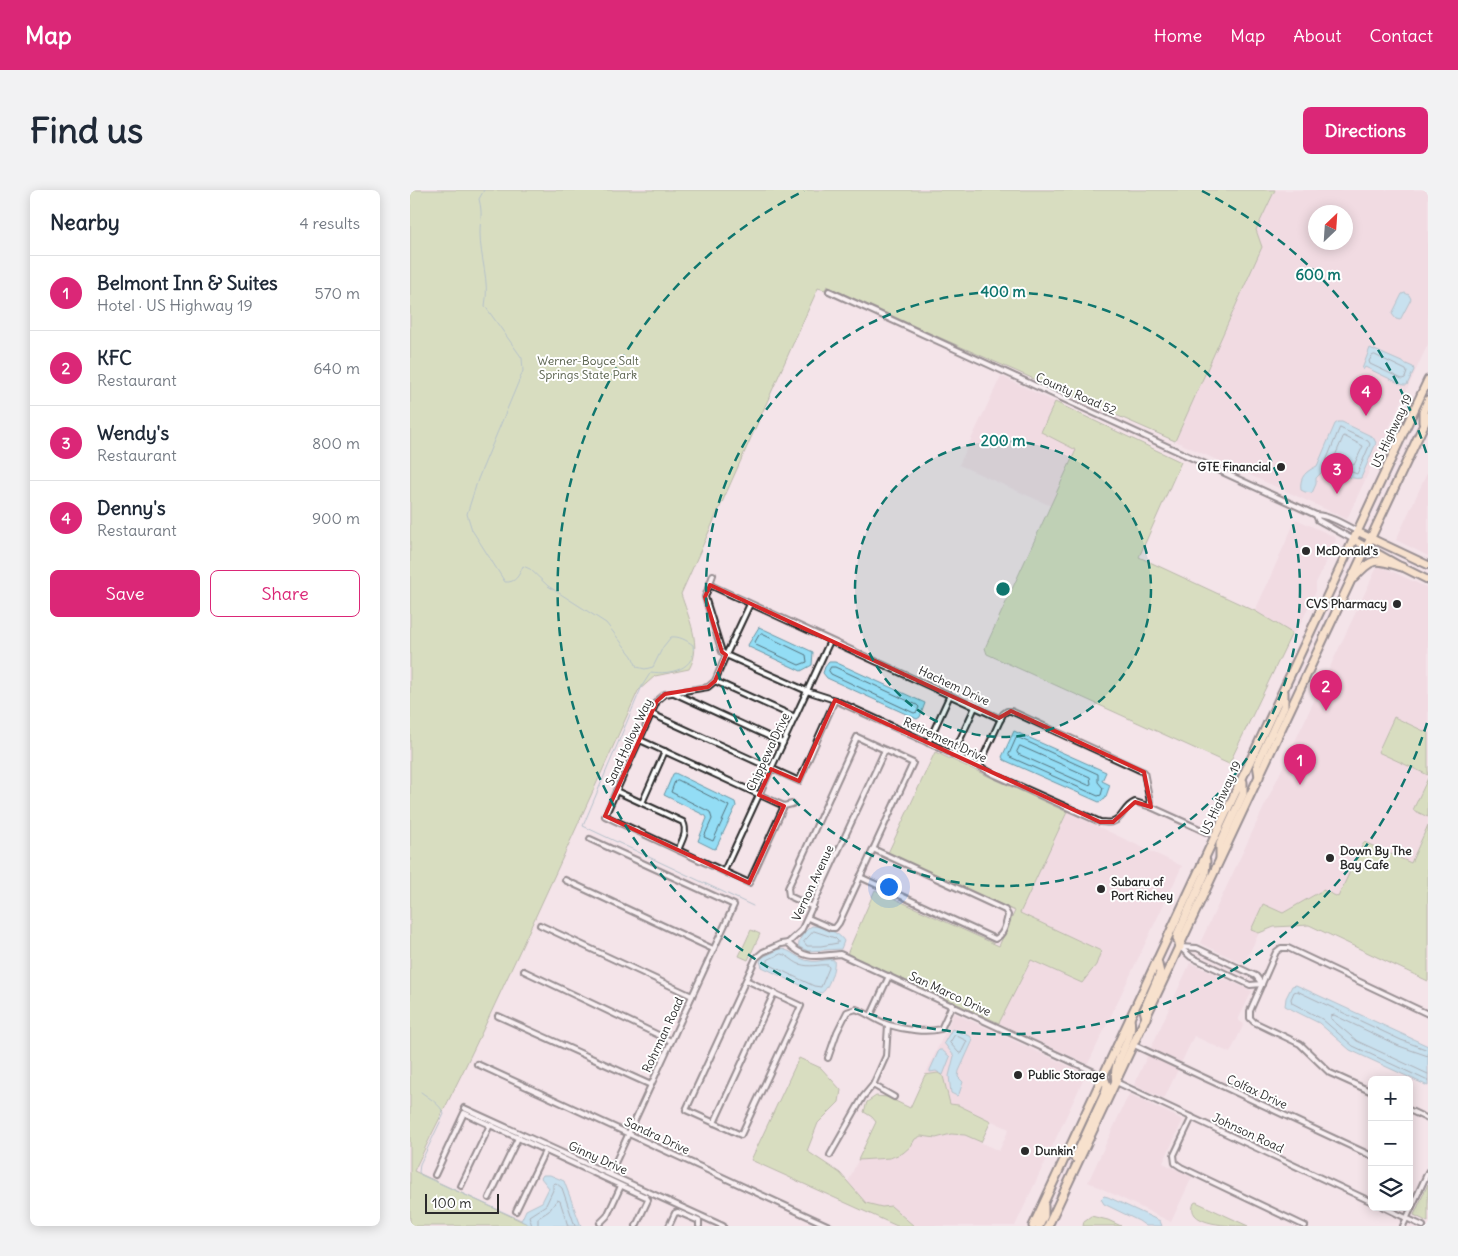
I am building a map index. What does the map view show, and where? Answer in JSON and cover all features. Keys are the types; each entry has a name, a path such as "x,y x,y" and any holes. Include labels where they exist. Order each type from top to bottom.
{"highway":[{"name":"US Highway 19","path":"1033,1226 1428,380"},
{"path":"1424,425 1424,412 1428,400"},
{"name":"US Highway 19","path":"1048,1226 1428,416"},
{"path":"1349,584 1366,564 1372,562 1382,561 1402,567"},
{"path":"1259,777 1257,764 1284,706 1284,689"},
{"path":"1220,861 1220,844 1243,794 1243,778"},
{"path":"1180,947 1176,938 1205,874 1206,856"},
{"path":"1146,1019 1144,1010 1160,973 1158,960"},
{"path":"1116,1082 1115,1068 1132,1028 1130,1019"},
{"path":"1069,1182 1068,1177 1087,1130 1105,1093 1106,1085 1103,1076"},
{"path":"1040,1226 1044,1216 1044,1203"}],"main road":[{"path":"1358,532 1428,565"},
{"path":"1354,540 1428,580"}],"street":[{"name":"County Road 52","path":"828,291 1316,515 1323,515 1358,532"},
{"name":"County Road 52","path":"1316,515 1318,520 1354,540"},
{"path":"712,575 705,597 722,652 726,655"},
{"name":"Hachem Drive","path":"710,585 1000,719 1006,711 1011,711 1144,772 1151,807"},
{"path":"750,604 715,681 795,718"},
{"name":"Chippewa Drive","path":"724,871 830,641"},
{"name":"Retirement Drive","path":"726,655 807,691 835,700 1100,822 1114,822 1120,818 1128,805 1135,802 1151,807"},
{"name":"Sand Hollow Way","path":"678,850 604,816 657,701 665,694 708,687 715,681"},
{"path":"674,693 783,743"},
{"path":"928,743 950,695"},
{"path":"652,714 799,781 835,700"},
{"path":"953,754 975,707"},
{"path":"979,766 1000,719"},
{"path":"808,918 831,928 836,928 912,763 857,737 788,888 789,896 813,907"},
{"path":"640,740 784,806 792,804"},
{"name":"Vernon Avenue","path":"714,1123 686,1110 756,958 763,952 788,943 801,931 885,750"},
{"path":"642,803 665,752"},
{"path":"616,791 682,822 686,832 678,850 749,883 784,806"},
{"path":"1151,807 1215,836"},
{"name":"Rohrman Road","path":"590,839 734,905 610,1174"},
{"path":"860,877 995,939 1000,937 1006,926 1008,915 1005,910 873,849"},
{"path":"565,880 713,949"},
{"path":"540,925 692,996"},
{"name":"San Marco Drive","path":"788,943 803,955 840,954 1103,1076"},
{"path":"1180,947 1191,957 1250,985 1262,984"},
{"path":"1180,947 1197,948 1256,976 1262,984"},
{"path":"1368,1090 1330,1073 1300,1044 1254,1022 1250,1018 1250,1011 1276,952 1281,948 1288,948 1428,1014"},
{"path":"524,972 671,1041"},
{"path":"871,1015 889,976"},
{"path":"746,980 774,993 801,1006 740,1135 714,1123 774,993"},
{"path":"828,1058 837,1032 847,1012 856,1009 888,1025 932,1031 941,1029 952,1006"},
{"path":"498,1016 651,1085"},
{"path":"830,1155 863,1097 873,1085 886,1056 888,1025"},
{"name":"Colfax Drive","path":"1134,1045 1368,1154"},
{"name":"Sandra Drive","path":"478,1064 829,1226"},
{"name":"Johnson Road","path":"1116,1082 1368,1200"},
{"path":"873,1085 894,1097"},
{"name":"Ginny Drive","path":"464,1108 723,1226"},
{"path":"1413,1112 1428,1118"},
{"path":"435,1174 464,1113 648,1199 636,1226"},
{"path":"1192,1117 1174,1155 1176,1163 1305,1226"},
{"path":"461,1186 490,1125"},
{"path":"489,1198 518,1138"},
{"path":"516,1211 545,1151"},
{"path":"1403,1226 1428,1172"},
{"path":"600,1223 607,1216 621,1186"},
{"path":"1392,1211 1423,1226"},
{"path":"669,1226 676,1212 700,1224"}],"highlighted area":[{"path":"710,585 999,718 1011,711 1144,772 1151,807 1135,802 1113,822 1100,822 835,700 799,781 771,769 759,795 784,806 749,883 605,816 657,701 665,694 708,687 715,681 726,655 722,652 705,597"}],"shaded area":[{"path":"1275,190 1428,190 1428,344 1347,519 1175,441 1262,247 1256,230"},
{"path":"1001,376 1055,402 1041,432 1077,450 1051,506 959,465"},
{"path":"1428,471 1428,556 1396,540"},
{"path":"1296,519 1335,537 1336,540 1316,583 1316,591 1297,631 1292,633 1255,611"},
{"path":"1378,565 1428,588 1428,733 1394,717 1378,751 1428,775 1413,810 1428,817 1428,825 1411,863 1338,897 1323,890 1283,913 1263,904 1252,930 1259,933 1244,964 1200,943"},
{"name":"Subaru of Port Richey","path":"1067,812 1182,866 1088,1064 999,1023 1031,960 1082,983 1101,951 1020,913"},
{"path":"1190,963 1252,991 1238,1020 1244,1024 1230,1053 1194,1036 1164,1099 1134,1085"},
{"path":"954,1013 1086,1074 1015,1226 914,1226 904,1216 866,1203 848,1182 858,1160 890,1158 911,1146 915,1139 921,1136 936,1138 951,1134 965,1135 999,1151 1009,1129 958,1105 950,1104 943,1076 938,1073 925,1075"},
{"path":"1129,1094 1183,1120 1163,1163 1192,1177 1171,1222 1088,1182"}],"green space":[{"name":"Werner-Boyce Salt Springs State Park","path":"410,190 1275,190 1256,230 1262,247 1175,441 827,286 825,290 818,288 681,594 694,641 695,651 689,669 655,676 638,691 474,1050 414,1171 532,1226 410,1226"},
{"path":"1055,402 1181,462 1139,557 1255,611 1292,633 1229,764 987,654 985,648 1076,450 1041,432"},
{"path":"1394,717 1428,733 1428,775 1378,752"},
{"path":"935,752 1067,812 1020,913 1101,951 1096,965 1082,983 1031,960 999,1023 847,954 875,890 999,946 1015,911 888,853"},
{"path":"1428,778 1428,817 1413,810"},
{"path":"1428,825 1428,981 1309,925 1274,927 1259,933 1251,930 1263,904 1283,913 1323,890 1338,897 1364,842 1411,863"},
{"path":"751,930 760,934 748,960 739,956"},
{"path":"799,1058 821,1068 841,1090 839,1102 818,1123 807,1151 840,1173 866,1203 882,1207 891,1206 914,1226 897,1226 751,1160"},
{"path":"938,1073 943,1076 950,1104 958,1105 991,1121 981,1142 965,1135 951,1134 936,1138 921,1136 915,1139 911,1146 903,1153 890,1158 858,1160 876,1122 864,1112 867,1102 876,1096 887,1097 910,1108 925,1075"},
{"path":"1428,1184 1428,1222 1414,1215"},
{"path":"1196,1202 1248,1226 1222,1225 1203,1220 1196,1216 1193,1211 1194,1203"},
{"path":"1091,1216 1108,1220 1121,1226 1083,1226 1084,1221"}],"water":[{"path":"1405,293 1411,299 1400,320 1396,319 1392,314 1402,294"},
{"path":"1370,348 1413,367 1414,370 1407,385 1403,385 1365,367 1362,369"},
{"path":"1342,422 1373,437 1376,443 1361,478 1352,478 1325,469 1316,478 1316,484 1312,493 1301,490 1301,481 1307,472 1317,466 1335,424"},
{"path":"759,627 813,652 812,665 801,671 749,647 748,645"},
{"path":"829,662 835,662 925,703 920,717 917,719 827,678 823,673"},
{"path":"1014,731 1106,772 1102,781 1110,785 1105,799 1099,802 1004,760 1002,757"},
{"path":"675,773 735,802 736,806 716,848 714,849 698,841 707,818 706,816 664,795"},
{"path":"812,926 825,928 842,938 844,941 841,949 808,951 799,947 802,935"},
{"path":"784,949 806,960 834,960 831,978 824,991 821,993 815,992 762,967 760,961 763,957"},
{"path":"1296,985 1428,1046 1428,1086 1413,1079 1413,1076 1406,1076 1350,1050 1319,1023 1285,1006 1286,998 1292,986"},
{"path":"952,1029 970,1036 973,1040 959,1071 958,1077 963,1082 957,1096 951,1093 949,1076 954,1056 944,1043"},
{"path":"939,1050 942,1050 950,1057 943,1075 936,1071 930,1072"},
{"path":"543,1175 550,1175 564,1181 581,1226 532,1226 521,1221 526,1210 542,1202 549,1188 541,1178"},
{"path":"1104,1196 1160,1221 1162,1226 1146,1226 1104,1204 1101,1199"}],"waterway":[{"path":"484,190 479,199 481,213 480,243 486,278 485,306 522,358 523,371 478,479 467,514 472,530 505,582 514,580 523,566 530,569 548,586 606,623 632,656 637,667 645,669 653,667 663,647 671,637 677,637 693,645 691,660 686,665 674,671 651,672 642,686 583,826 753,906"},
{"path":"421,1092 437,1104 444,1114 420,1164 419,1172 421,1175 521,1220"}],"place":[{"name":"Denny's","path":"1366,416"},
{"name":"GTE Financial","path":"1281,467"},
{"name":"Wendy's","path":"1337,494"},
{"name":"McDonald's","path":"1306,551"},
{"name":"CVS Pharmacy","path":"1397,604"},
{"name":"KFC","path":"1326,711"},
{"name":"Belmont Inn & Suites","path":"1300,785"},
{"name":"Down By The Bay Cafe","path":"1330,858"},
{"name":"Subaru of Port Richey","path":"1101,889"},
{"name":"Public Storage","path":"1018,1075"},
{"name":"Dunkin'","path":"1025,1151"}]}
